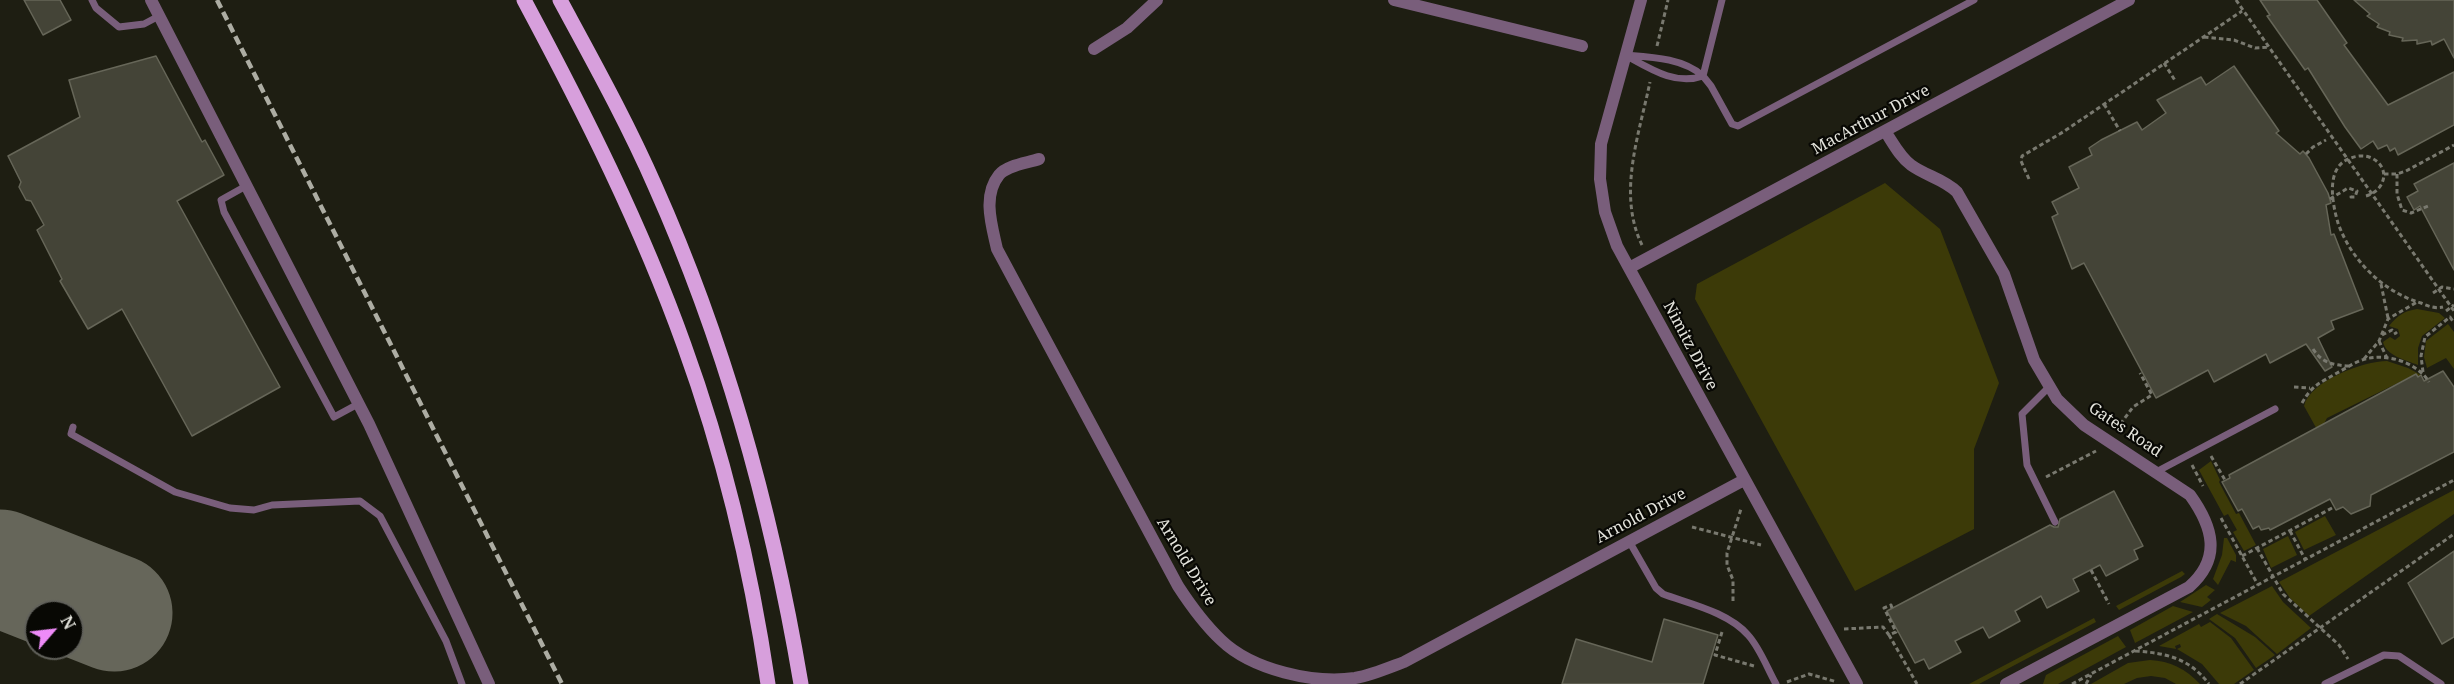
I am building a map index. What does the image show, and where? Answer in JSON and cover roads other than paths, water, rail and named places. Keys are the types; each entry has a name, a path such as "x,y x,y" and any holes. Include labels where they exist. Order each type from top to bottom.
{"main road":[{"path":"524,0 586,117 625,199 684,346 730,494 750,581 768,684"},
{"path":"560,0 626,123 655,184 714,335 737,402 757,474 780,569 801,684"}],"street":[{"path":"151,0 358,404 489,684"},
{"path":"1094,49 1127,28 1157,0"},
{"path":"1394,0 1582,45"},
{"name":"Nimitz Drive","path":"1641,0 1601,144 1600,179 1605,213 1617,246 1857,684"},
{"name":"MacArthur Drive","path":"1629,268 2129,0"},
{"name":"Gates Road","path":"1885,131 1899,152 1913,167 1947,183 1957,192 2004,274 2034,360 2057,399 2084,425 2190,495 2201,510 2211,535 2208,563 2197,580 2189,587 2006,684"},
{"name":"Arnold Drive","path":"1039,159 1010,168 1000,174 992,190 989,210 998,249 1170,573 1197,615 1223,642 1249,658 1277,670 1317,682 1355,678 1404,662 1744,480"}],"lane":[{"path":"92,0 96,8 119,27 144,24 159,16"},
{"path":"1702,76 1722,0"},
{"path":"1625,54 1655,57 1692,67 1712,86 1732,124 1738,126 1974,0"},
{"path":"1625,54 1652,70 1690,81 1702,76"},
{"path":"246,186 221,200 228,221 334,417 358,404"},
{"path":"2049,387 2022,414 2027,465 2055,522"},
{"path":"2156,472 2275,409"},
{"path":"73,427 71,434 175,492 230,508 254,510 272,505 360,501 380,516 446,641 462,684"},
{"path":"1629,541 1656,588 1663,594 1726,618 1750,636 1776,684"},
{"path":"2325,684 2384,655 2399,656 2441,684"}],"railway":[{"path":"217,0 562,684"}]}
